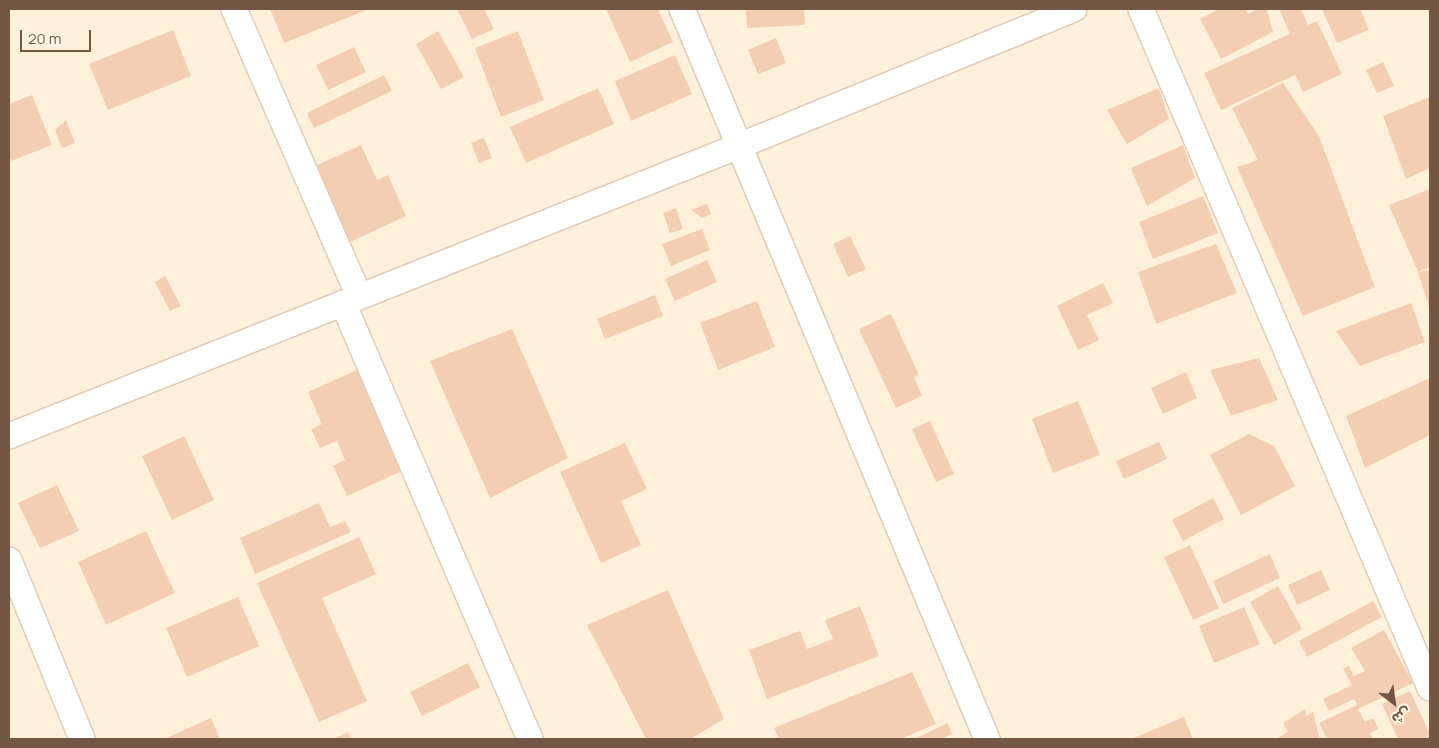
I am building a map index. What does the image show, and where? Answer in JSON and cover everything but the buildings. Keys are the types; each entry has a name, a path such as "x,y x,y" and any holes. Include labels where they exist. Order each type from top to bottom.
{"street":[{"path":"234,9 530,739"},
{"path":"682,9 987,739"},
{"path":"9,436 739,146 1074,9"},
{"path":"1141,9 1430,688"},
{"path":"9,560 82,739"}]}
